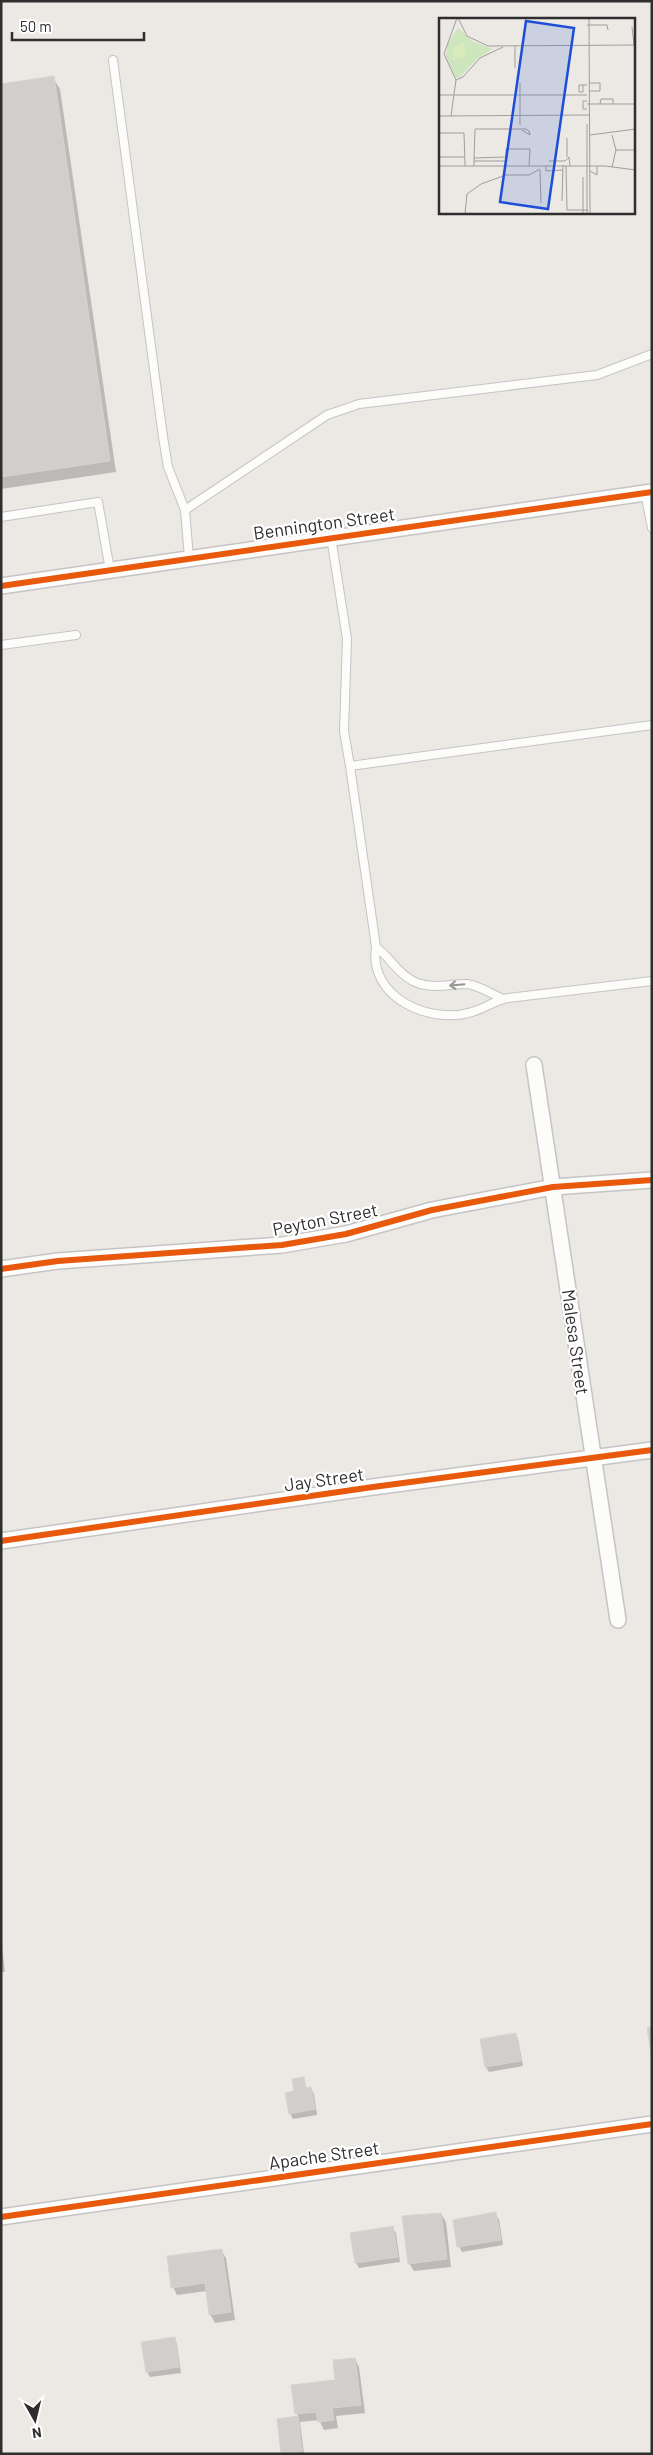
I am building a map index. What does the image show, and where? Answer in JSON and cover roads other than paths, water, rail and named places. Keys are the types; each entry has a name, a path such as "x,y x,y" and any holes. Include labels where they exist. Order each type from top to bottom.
{"street":[{"name":"Bennington Street","path":"1,586 649,492"},
{"name":"Malesa Street","path":"534,1065 618,1620"},
{"name":"Peyton Street","path":"1,1269 58,1261 282,1245 346,1234 432,1210 553,1187 652,1180"},
{"name":"Jay Street","path":"1,1541 373,1487 652,1450"},
{"name":"Apache Street","path":"1,2217 652,2124"}],"lane":[{"path":"113,60 163,436 168,468 185,510 189,558"},
{"path":"185,510 327,415 359,404 597,375 652,354"},
{"path":"649,492 652,528"},
{"path":"1,517 98,502 110,570"},
{"path":"331,537 347,639 344,731 376,947 375,957 386,986 403,1004 430,1015 472,1013 503,999 652,981"},
{"path":"1,645 76,635"},
{"path":"350,766 652,725"},
{"path":"376,947 387,955 400,973 414,981 427,986 468,984 503,999"}]}
